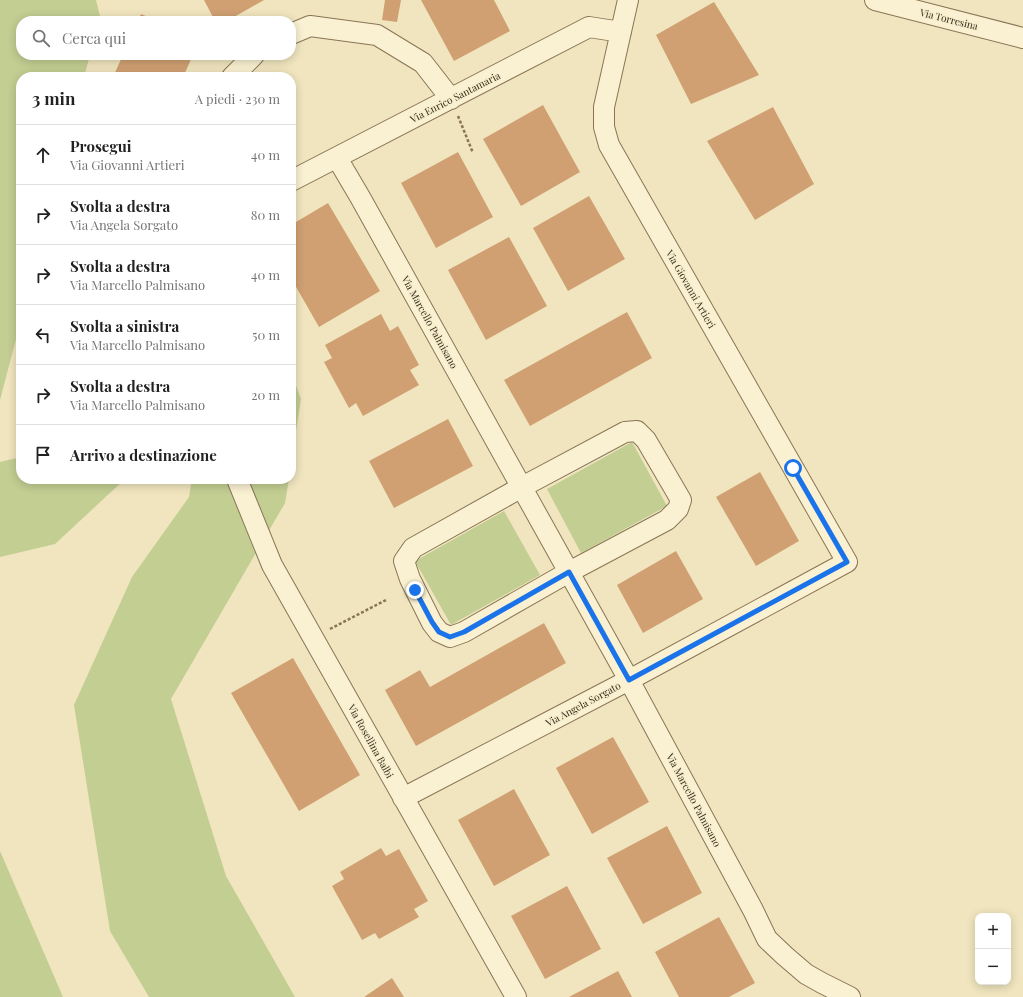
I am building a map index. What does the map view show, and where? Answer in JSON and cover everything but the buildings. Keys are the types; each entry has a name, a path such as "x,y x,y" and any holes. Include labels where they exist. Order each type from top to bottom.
{"street":[{"name":"Via Giovanni Artieri","path":"628,0 604,107 604,127 609,145 847,562"},
{"name":"Via Torresina","path":"875,0 1023,38"},
{"path":"296,32 310,26 377,35 423,63 451,99"},
{"name":"Via Enrico Santamaria","path":"296,178 589,27 621,32"},
{"path":"237,72 249,60"},
{"name":"Via Marcello Palmisano","path":"337,158 629,680 753,910 767,939 806,974 850,997"},
{"path":"637,431 646,440 681,500 678,508 667,520 569,572 464,632 450,637 439,632 432,622 410,579 404,561 413,548 522,487 625,432 637,431"},
{"name":"Via Rosellina Balbi","path":"239,484 272,565 516,997"},
{"name":"Via Angela Sorgato","path":"403,798 629,680 847,562"}],"path":[{"path":"451,99 474,153"},
{"path":"313,638 386,600"}],"green space":[{"path":"0,0 96,0 100,16 16,16 16,60 89,60 85,72 16,72 16,339 0,400"},
{"path":"296,386 301,399 296,431"},
{"path":"632,442 667,506 581,553 547,489"},
{"path":"16,458 16,484 120,484 55,544 0,557 0,462"},
{"path":"191,484 288,484 285,503 171,699 226,876 295,997 149,997 110,931 74,705 132,577 189,497"},
{"path":"504,511 540,575 451,625 415,561"},
{"path":"0,851 63,997 0,997"}],"route":[{"path":"415,590 439,632 450,637 464,632 569,572 629,680 847,562 793,468"}]}
